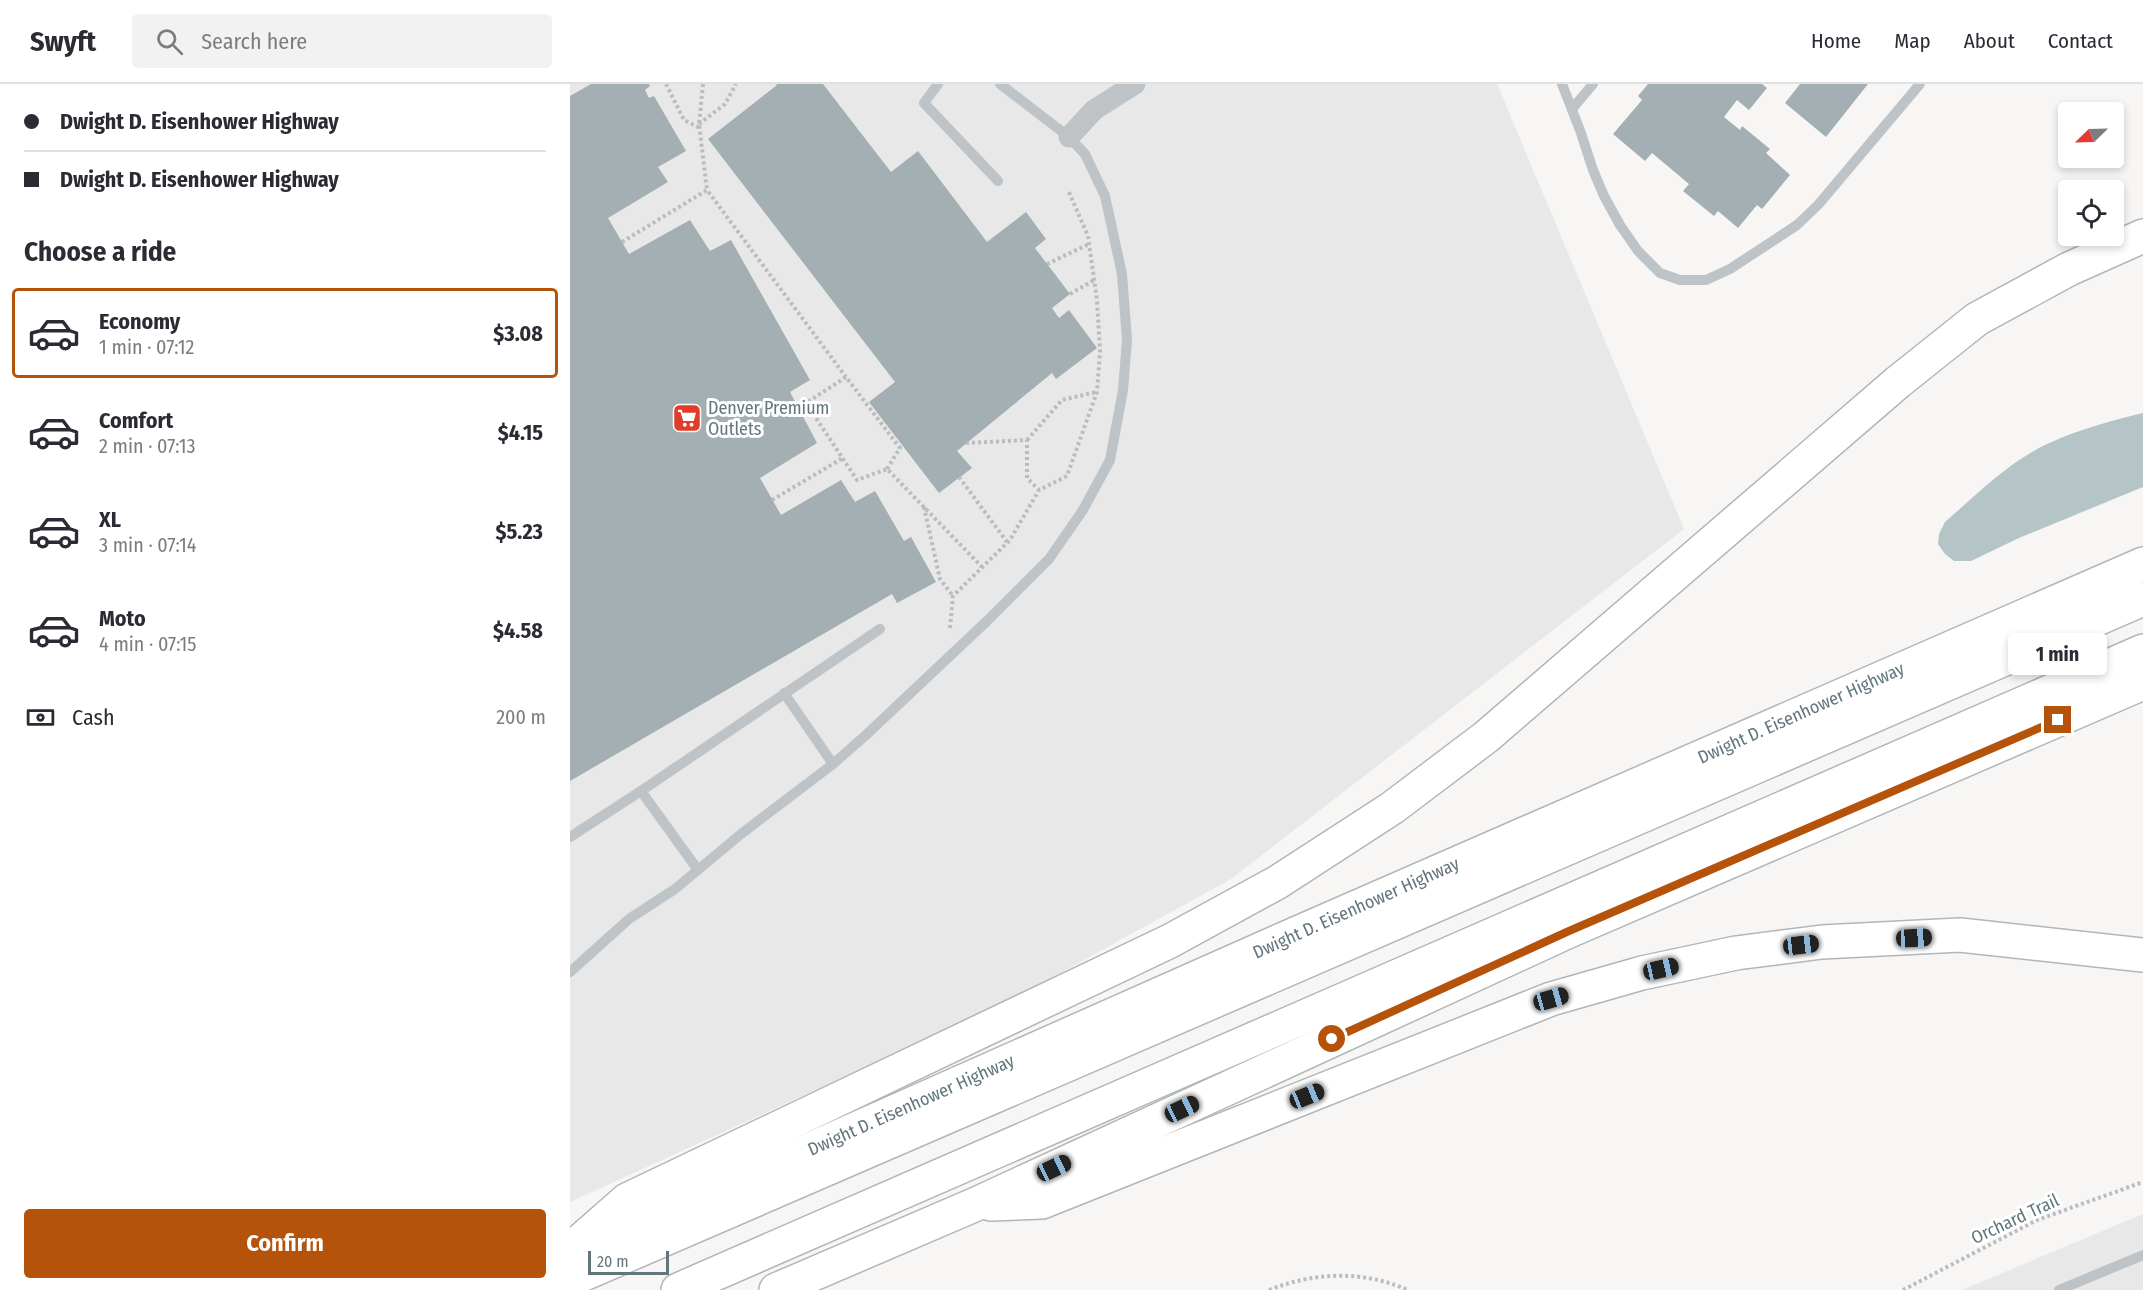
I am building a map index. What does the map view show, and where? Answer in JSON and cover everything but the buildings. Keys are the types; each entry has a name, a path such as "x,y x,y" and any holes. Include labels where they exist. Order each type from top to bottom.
{"highway":[{"path":"570,1250 627,1200 1170,941 1278,882 1392,808 1486,737 1898,382 1977,319 2069,269 2143,236"},
{"name":"Dwight D. Eisenhower Highway","path":"570,1256 1286,938 2143,564"},
{"path":"570,1280 2143,598"},
{"path":"678,1290 2143,651"},
{"path":"776,1290 974,1205 1569,931 2143,683"},
{"path":"974,1205 1042,1202 1551,999 1642,973 1736,953 1822,942 1960,935 2143,956"}],"street":[{"path":"1070,137 1094,110 1135,84"}],"lane":[{"path":"938,84 924,103 998,181"},
{"path":"570,972 629,919 675,889 833,764 987,621 1049,559 1083,510 1110,460 1123,390 1126,340 1122,274 1106,196 1085,154 1070,137 1000,84"},
{"path":"1562,84 1604,196 1638,251 1660,273 1680,280 1706,280 1730,270 1797,225 1818,205 1920,84"},
{"path":"1572,109 1593,84"},
{"path":"570,837 880,629"},
{"path":"784,693 833,764"},
{"path":"641,791 698,870"},
{"path":"2060,1290 2143,1255"}],"path":[{"path":"666,84 684,120 699,126"},
{"path":"703,84 699,126 707,190 900,448 887,469 857,480 806,403 846,377"},
{"path":"699,126 725,104 736,84"},
{"path":"622,242 707,190"},
{"path":"945,633 951,626 953,596 1007,542 1039,490 1067,476 1097,392 1100,351 1088,236 1068,190"},
{"path":"1047,264 1089,244"},
{"path":"1070,294 1094,280"},
{"path":"1039,490 1027,478 1027,440 1062,400 1097,392"},
{"path":"966,443 1027,440"},
{"path":"772,500 843,458"},
{"path":"887,469 982,567"},
{"path":"959,477 1007,542"},
{"path":"924,507 940,579 953,596"},
{"name":"Orchard Trail","path":"1903,1290 2037,1220 2143,1182"},
{"path":"1269,1290 1296,1280 1323,1275 1351,1275 1378,1280 1408,1290"}],"shaded area":[{"name":"Denver Premium Outlets","path":"570,84 1497,84 1684,529 1231,879 1006,1003 570,1202"},
{"path":"2143,413 2143,487 2019,538 1971,561 1954,561 1938,544 1939,534 1945,522 1993,480 2031,452 2081,430"},
{"path":"2143,1214 2143,1290 1962,1290"}],"place":[{"name":"Denver Premium Outlets","path":"687,418"}],"route":[{"path":"1332,1039 1569,931 2058,720"}]}
